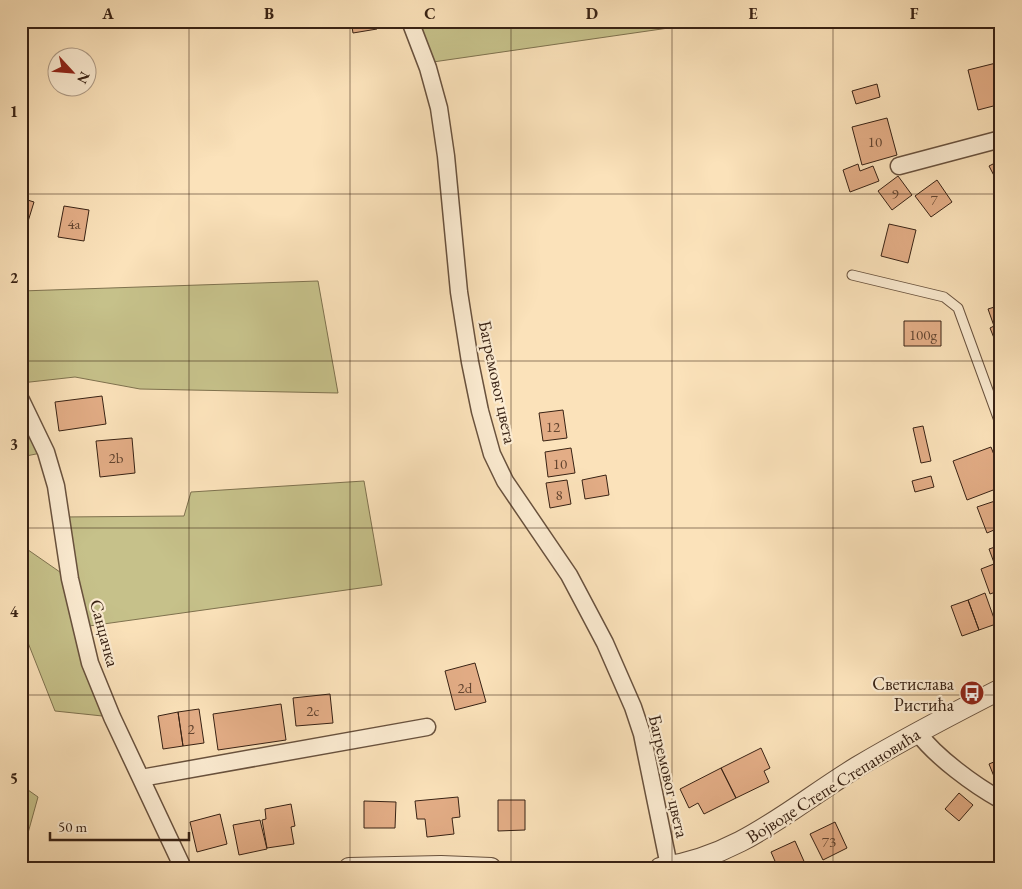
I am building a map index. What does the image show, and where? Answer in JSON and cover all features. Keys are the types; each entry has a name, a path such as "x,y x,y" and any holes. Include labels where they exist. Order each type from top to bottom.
{"street":[{"name":"Багремовог цвета","path":"410,21 428,68 438,108 446,156 459,292 480,412 492,454 504,481 569,575 605,644 633,707 642,734 664,867"},
{"path":"899,166 1001,139"},
{"name":"Санџачка","path":"21,400 46,452 56,486 70,579 90,663 112,717 183,868"},
{"name":"Војводе Степе Степановића","path":"664,867 711,855 757,834 857,768 918,732 1001,689"},
{"path":"141,778 427,727"},
{"path":"918,732 937,754 981,788 1001,800"},
{"path":"349,868 441,866 491,868"}],"lane":[{"path":"852,275 944,297 958,308 1001,426"}],"shaded area":[{"path":"410,21 717,21 426,63"},
{"path":"318,281 338,393 140,389 75,377 21,383 21,291"},
{"path":"21,408 46,452 21,457"},
{"path":"364,481 382,585 82,627 112,717 55,711 21,625 21,545 70,579 61,517 184,516 191,492"},
{"path":"21,785 38,797 28,833 21,835"}],"building":[{"path":"351,21 376,21 377,29 353,33"},
{"path":"1000,62 1001,104 978,110 968,70"},
{"path":"877,84 880,97 856,104 852,91"},
{"path":"887,118 897,155 862,165 852,127"},
{"path":"1001,160 1001,189 989,166"},
{"path":"858,164 860,171 873,166 879,181 850,192 843,170"},
{"path":"898,176 912,195 892,210 878,191"},
{"path":"937,180 952,202 931,217 915,196"},
{"path":"21,198 34,202 26,228 21,227"},
{"path":"64,206 89,210 84,241 58,237"},
{"path":"889,224 916,230 908,263 881,256"},
{"path":"1001,305 1001,347 998,348 990,328 994,326 988,309"},
{"path":"904,321 941,321 941,346 904,346"},
{"path":"102,396 106,424 59,431 55,402"},
{"path":"563,410 567,438 543,441 539,413"},
{"path":"923,426 931,461 921,463 913,428"},
{"path":"132,438 135,473 100,477 96,441"},
{"path":"991,447 1001,473 1001,487 967,500 953,461"},
{"path":"571,448 575,473 548,477 545,452"},
{"path":"606,475 609,495 585,499 582,480"},
{"path":"931,476 934,487 915,492 912,481"},
{"path":"567,480 571,504 550,508 546,483"},
{"path":"1001,499 1001,527 987,533 977,507"},
{"path":"1001,545 1001,578 1000,579 989,549"},
{"path":"994,564 1001,578 1001,590 990,594 981,569"},
{"path":"985,593 996,624 979,630 968,600"},
{"path":"968,600 979,630 962,636 951,606"},
{"path":"475,663 486,702 455,710 445,671"},
{"path":"330,694 333,723 296,726 293,698"},
{"path":"281,704 286,740 218,750 213,714"},
{"path":"199,709 204,743 183,746 178,712"},
{"path":"178,712 183,746 163,749 158,716"},
{"path":"761,748 770,768 764,771 769,782 736,798 721,768"},
{"path":"1001,759 1001,776 995,779 989,764"},
{"path":"721,768 736,798 704,814 698,803 689,808 680,789"},
{"path":"959,793 973,805 959,821 945,809"},
{"path":"458,797 460,817 452,818 454,834 427,837 425,819 417,819 415,801"},
{"path":"498,800 525,800 525,830 498,831"},
{"path":"364,801 396,802 395,828 364,828"},
{"path":"291,804 295,826 291,827 294,844 267,848 262,820 266,819 265,809"},
{"path":"220,814 227,844 197,852 190,822"},
{"path":"260,820 267,849 239,855 233,825"},
{"path":"835,822 847,848 823,860 810,834"},
{"path":"795,841 807,868 778,868 771,852"}],"place":[{"name":"Светислава Ристића","path":"972,693"}]}
